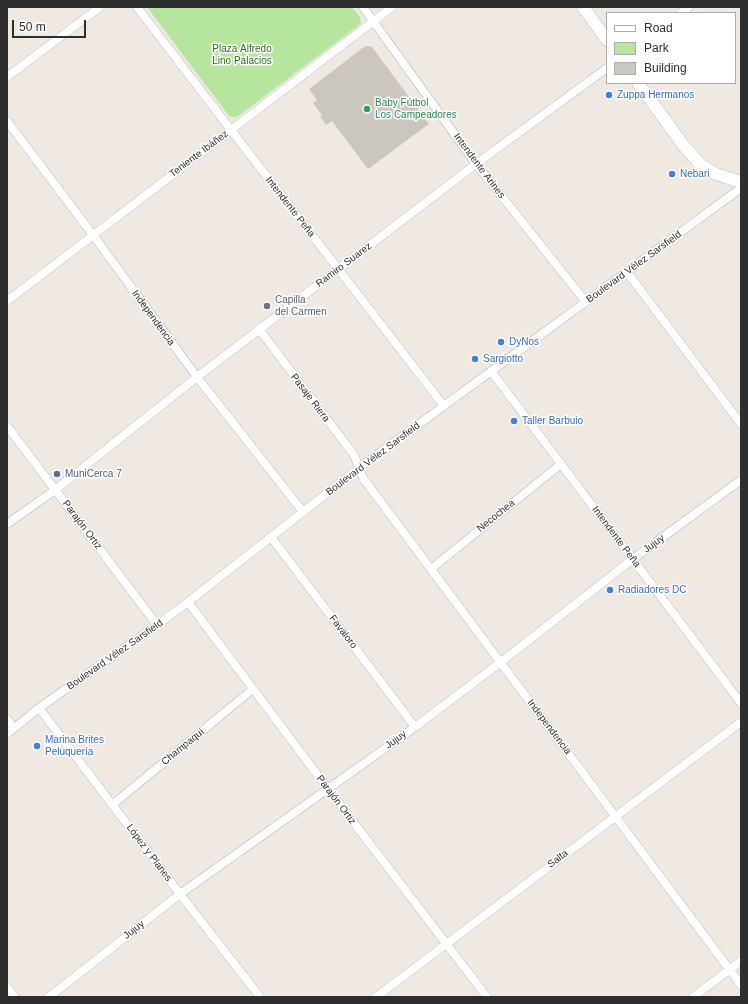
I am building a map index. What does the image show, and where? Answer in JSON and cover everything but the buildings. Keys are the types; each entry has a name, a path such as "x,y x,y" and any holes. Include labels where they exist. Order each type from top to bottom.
{"main road":[{"path":"583,7 606,39"},
{"path":"639,84 683,145 701,165 716,174 741,182"}],"street":[{"path":"7,77 100,7"},
{"name":"Intendente Peña","path":"137,7 230,130 444,406"},
{"name":"Intendente Arines","path":"362,7 476,164 586,302"},
{"name":"Teniente Ibáñez","path":"7,301 392,7"},
{"name":"Ramiro Suarez","path":"7,524 55,490 197,377 476,164 606,69"},
{"name":"Independencia","path":"7,121 197,377 303,512"},
{"name":"Boulevard Vélez Sarsfield","path":"10,731 39,708 188,602 360,468 741,188"},
{"path":"627,272 741,424"},
{"name":"Pasaje Riera","path":"259,329 354,455 360,468"},
{"name":"Intendente Peña","path":"492,371 741,703"},
{"name":"Parajón Ortiz","path":"7,426 157,625"},
{"name":"Necochea","path":"431,569 561,464"},
{"name":"Independencia","path":"360,468 363,478 741,985"},
{"name":"Jujuy","path":"49,997 180,894 415,727 633,559 741,480"},
{"name":"Favaloro","path":"271,537 415,727"},
{"name":"Parajón Ortiz","path":"188,602 328,789 487,997"},
{"name":"Champaquí","path":"112,804 253,689"},
{"name":"López y Planes","path":"39,708 260,997"},
{"path":"7,719 10,731"},
{"name":"Salta","path":"376,997 741,722"},
{"path":"693,997 741,961"},
{"path":"7,987 15,997"}],"green space":[{"name":"Plaza Alfredo Lino Palacios","path":"147,7 352,7 360,17 361,23 237,117 232,117 229,116"}],"place":[{"name":"Zuppa Hermanos","path":"609,95"},
{"name":"Baby Fútbol Los Campeadores","path":"367,109"},
{"name":"Nebari","path":"672,174"},
{"name":"Capilla del Carmen","path":"267,306"},
{"name":"DyNos","path":"501,342"},
{"name":"Sargiotto","path":"475,359"},
{"name":"Taller Barbuio","path":"514,421"},
{"name":"MuniCerca 7","path":"57,474"},
{"name":"Radiadores DC","path":"610,590"},
{"name":"Marina Brites Peluquería","path":"37,746"}]}
